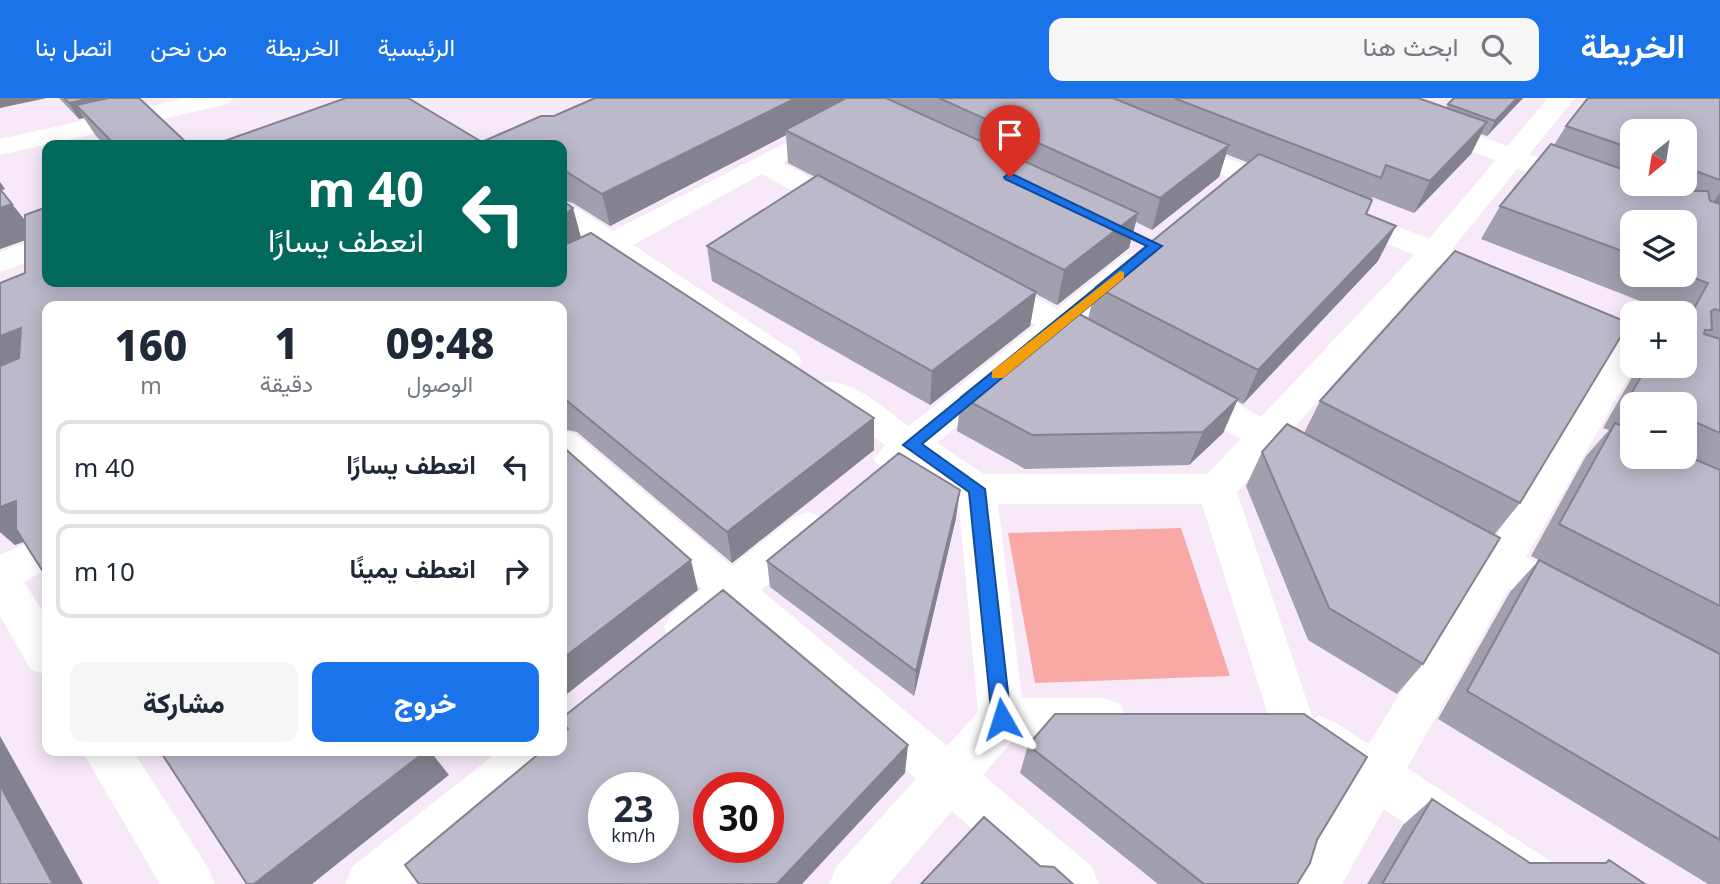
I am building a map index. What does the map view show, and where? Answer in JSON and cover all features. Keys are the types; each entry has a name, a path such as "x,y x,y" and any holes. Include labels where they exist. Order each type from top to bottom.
{"street":[{"path":"0,127 139,98"},
{"path":"0,148 220,98"},
{"path":"1353,98 1606,192"},
{"path":"567,214 977,489 1217,489 1434,252 1562,98"},
{"path":"1147,133 1521,288"},
{"path":"567,268 807,138"},
{"path":"762,163 881,227"},
{"path":"1214,198 1244,174"},
{"path":"869,479 1059,324 1151,239"},
{"path":"0,263 42,246"},
{"path":"964,272 1348,481"},
{"path":"1313,884 1501,564 1595,442 1620,348"},
{"path":"567,448 1073,884"},
{"path":"977,489 1002,719"},
{"path":"1217,489 1270,719 1376,776 1541,884"},
{"path":"657,651 837,505"},
{"path":"1419,519 1598,616"},
{"path":"42,553 0,577 42,648"},
{"path":"855,884 1002,719 1139,719"},
{"path":"109,756 188,884"},
{"path":"371,884 517,756"}],"shaded area":[{"path":"1181,528 1230,676 1035,683 1008,533"}],"building":[{"path":"64,98 92,98 69,103"},
{"path":"109,98 139,98 184,140 110,140 76,105"},
{"path":"346,98 408,98 479,140 227,140"},
{"path":"595,98 796,98 602,194 567,172 567,140 487,140 541,116 554,116"},
{"path":"846,98 886,98 1138,213 1064,270 785,130"},
{"path":"939,98 1113,98 1229,145 1160,198"},
{"path":"1174,98 1418,98 1487,122 1430,181 1386,165 1381,178"},
{"path":"1454,98 1517,98 1495,121 1448,104"},
{"path":"1588,98 1720,98 1720,180 1698,172 1698,119 1620,119 1620,145 1566,126"},
{"path":"1551,144 1620,168 1620,196 1698,196 1698,191 1708,191 1710,201 1720,204 1720,311 1711,311 1712,330 1705,330 1704,334 1720,339 1720,433 1697,423 1697,392 1632,392 1640,378 1697,378 1697,303 1708,283 1697,279 1697,210 1620,210 1620,250 1500,206"},
{"path":"1259,154 1372,200 1366,214 1396,226 1258,370 1096,287"},
{"path":"818,175 1036,292 932,371 707,246"},
{"path":"0,189 12,204 0,208"},
{"path":"42,209 42,287 567,287 567,244 591,233 874,418 727,532 567,401 567,301 42,301 42,570 16,529 16,501 0,507 0,366 19,358 21,328 0,336 0,283 25,273 25,215"},
{"path":"1455,251 1620,319 1620,338 1520,503 1320,401"},
{"path":"1070,309 1238,399 1203,432 1032,435 961,397"},
{"path":"1615,423 1620,425 1620,469 1697,469 1697,460 1720,470 1720,606 1559,524"},
{"path":"1287,424 1500,538 1423,664 1329,608 1262,452"},
{"path":"567,450 691,560 567,655"},
{"path":"899,453 960,490 916,671 767,561"},
{"path":"1539,560 1720,654 1720,840 1467,691"},
{"path":"723,590 908,745 777,884 419,884 405,865 536,756 567,756 567,714"},
{"path":"1055,714 1304,714 1367,757 1317,840 1310,863 1297,884 1204,884 1028,745"},
{"path":"163,756 420,756 254,884 247,884"},
{"path":"0,785 53,884 0,884"},
{"path":"1432,799 1530,863 1606,863 1609,860 1645,884 1382,884"},
{"path":"984,817 1040,866 1054,867 1073,884 921,884"}],"slow traffic":[{"path":"998,374 1120,275"}],"route":[{"path":"1002,719 977,489 911,445 1155,246 1010,177"}]}
